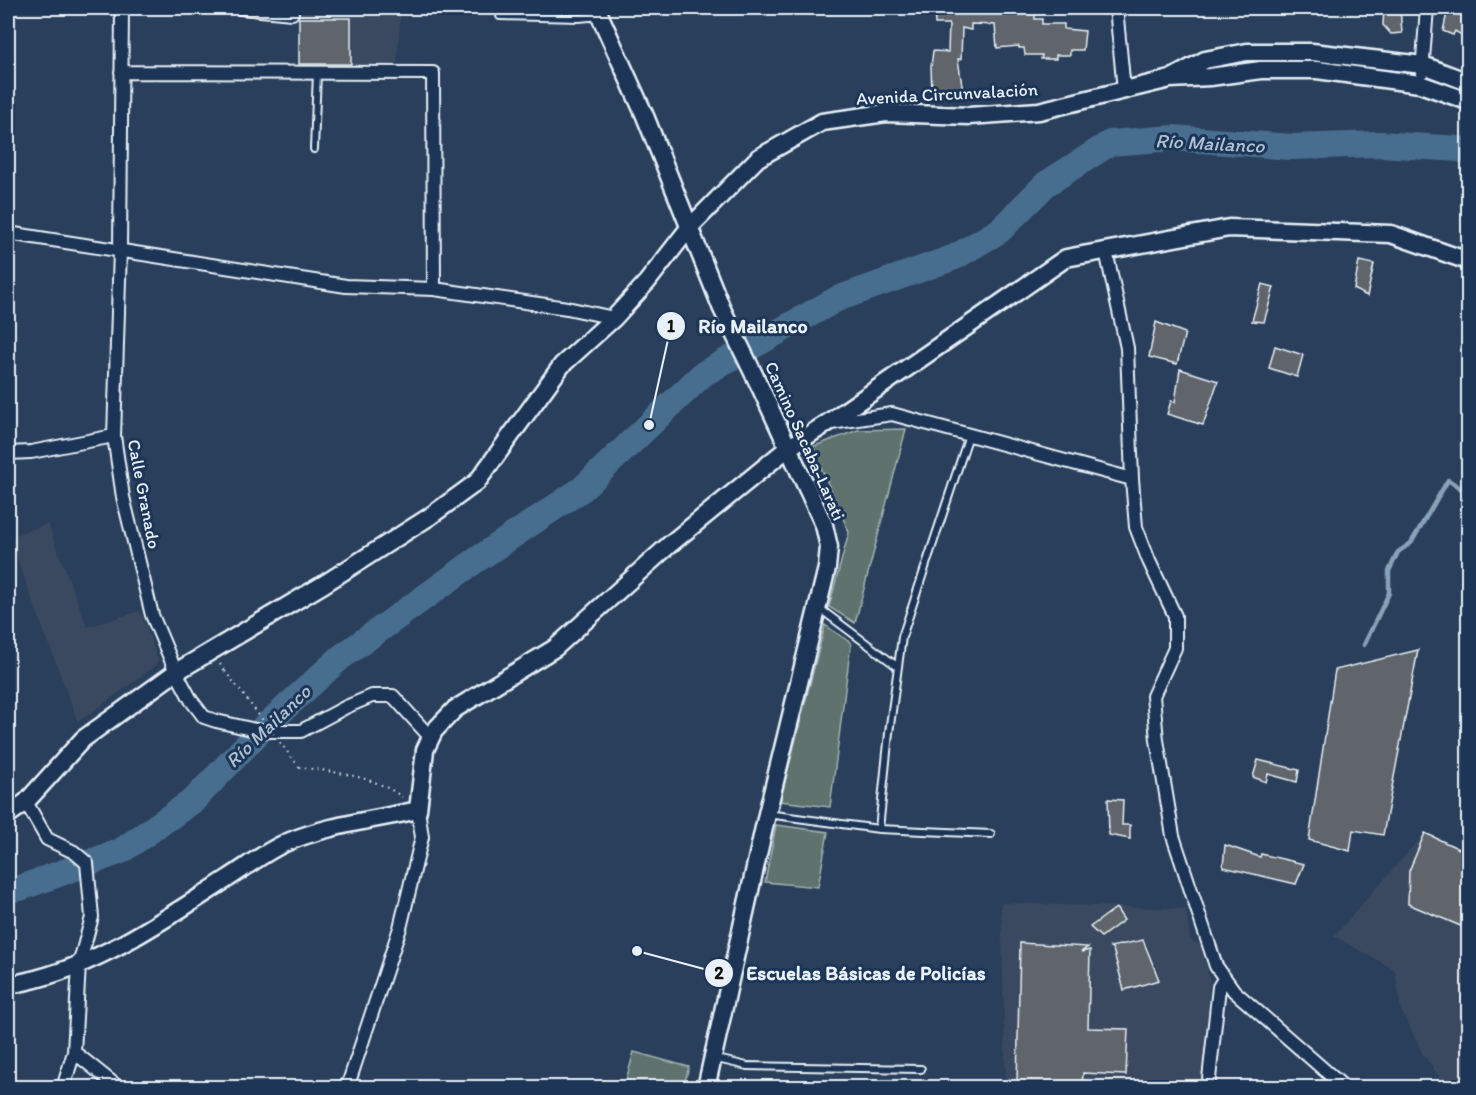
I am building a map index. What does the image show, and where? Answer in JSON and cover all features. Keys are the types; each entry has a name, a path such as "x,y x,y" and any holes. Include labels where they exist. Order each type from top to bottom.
{"street":[{"name":"Calle Granado","path":"122,8 120,250 114,436 123,497 152,615 176,672 191,700 204,717 240,728 260,731 301,730 346,706 372,696 393,696 430,738"},
{"path":"241,8 292,13"},
{"path":"1114,8 1124,90"},
{"path":"1420,84 1427,8"},
{"name":"Camino Sacaba-Larati","path":"599,12 645,116 722,309 824,525 829,547 827,568 766,814 706,1088"},
{"name":"Avenida Circunvalación","path":"1170,79 1204,60 1248,52 1312,52 1423,64 1468,82"},
{"name":"Avenida Circunvalación","path":"8,815 26,802 83,739 176,672 324,584 429,517 477,482 562,365 614,318 647,282 689,228 758,158 822,122 886,113 969,116 1039,111 1170,79 1210,77 1261,70 1317,70 1420,84 1468,101"},
{"path":"121,72 433,73 434,289"},
{"path":"347,1088 400,928 422,837 418,810 425,750 434,731 455,709 555,648 669,545 788,448 1066,258 1229,228 1391,234 1468,261"},
{"path":"8,233 346,286 434,289 567,308 614,318"},
{"path":"1106,251 1127,348 1136,527 1175,616 1175,648 1153,696 1157,740 1173,836 1215,966 1234,991 1345,1088"},
{"path":"826,424 892,414 1132,480"},
{"path":"8,453 31,452 114,436"},
{"path":"26,802 47,839 74,852 87,863 92,917 79,965 74,1052 63,1088"},
{"path":"8,985 29,982 79,965 135,938 284,844 324,830 418,810"},
{"path":"1208,1088 1219,987 1224,979"},
{"path":"74,1052 119,1088"}],"lane":[{"path":"500,15 579,18 599,12"},
{"path":"314,149 317,72"},
{"path":"879,829 902,637 969,434"},
{"path":"817,608 898,667"},
{"path":"766,814 879,829 991,834"},
{"path":"712,1058 747,1066 921,1069"}],"path":[{"path":"225,671 299,767 355,776 394,791 418,810"}],"shaded area":[{"path":"299,8 401,8 397,64 299,64"},
{"path":"48,524 87,627 140,611 158,660 154,667 78,722 9,537"},
{"path":"1425,833 1468,853 1468,1087 1447,1087 1423,1054 1401,1010 1395,970 1334,936"},
{"path":"1001,903 1186,909 1190,940 1200,945 1210,980 1201,1087 1006,1084"}],"green space":[{"path":"906,429 855,623 829,607 849,532 812,447 858,430"},
{"path":"825,625 851,643 830,807 780,801"},
{"path":"776,825 828,832 818,887 765,882"},
{"path":"634,1052 689,1067 683,1087 624,1087"}],"building":[{"path":"934,8 1035,8 1035,19 1042,19 1042,24 1064,24 1064,29 1085,31 1083,50 1070,50 1070,55 1056,55 1056,59 1041,59 1042,55 1025,55 1024,48 1019,48 1019,46 997,48 995,25 971,24 971,30 962,28 961,59 958,59 963,92 932,94 933,51 948,52 949,24 935,24"},
{"path":"1384,8 1400,8 1402,33 1391,34 1383,25"},
{"path":"1451,8 1468,8 1468,39 1455,31 1453,35 1443,31 1447,13"},
{"path":"299,18 351,18 351,64 299,64"},
{"path":"1359,261 1374,264 1367,296 1354,289"},
{"path":"1262,284 1274,287 1264,322 1252,321"},
{"path":"1156,322 1185,333 1177,364 1149,357"},
{"path":"1275,346 1303,355 1297,377 1269,368"},
{"path":"1180,369 1218,381 1203,425 1167,414 1171,401 1175,402"},
{"path":"1418,650 1383,835 1353,830 1350,851 1309,840 1335,670"},
{"path":"1258,760 1299,770 1297,782 1268,774 1266,782 1253,777"},
{"path":"1108,799 1123,800 1122,825 1130,825 1130,839 1109,835"},
{"path":"1425,833 1468,853 1468,929 1408,904 1409,871"},
{"path":"1225,845 1260,857 1261,854 1304,864 1296,884 1223,867"},
{"path":"1116,908 1124,920 1101,937 1090,927"},
{"path":"1143,940 1159,980 1124,990 1113,949 1110,947"},
{"path":"1020,943 1088,947 1081,952 1090,950 1088,1028 1128,1029 1126,1075 1083,1073 1082,1087 1017,1084"}],"waterway":[{"name":"Río Mailanco","path":"8,890 20,888 121,851 194,800 260,731 340,658 475,561 582,489 703,374 837,299 955,257 999,231 1046,184 1110,143 1173,138 1291,147 1379,144 1460,149 1468,152"},
{"path":"1364,645 1389,593 1389,571 1398,552 1411,543 1448,480 1468,493"}],"place":[{"name":"Río Mailanco","path":"649,425"},
{"name":"Escuelas Básicas de Policías","path":"637,951"}]}
